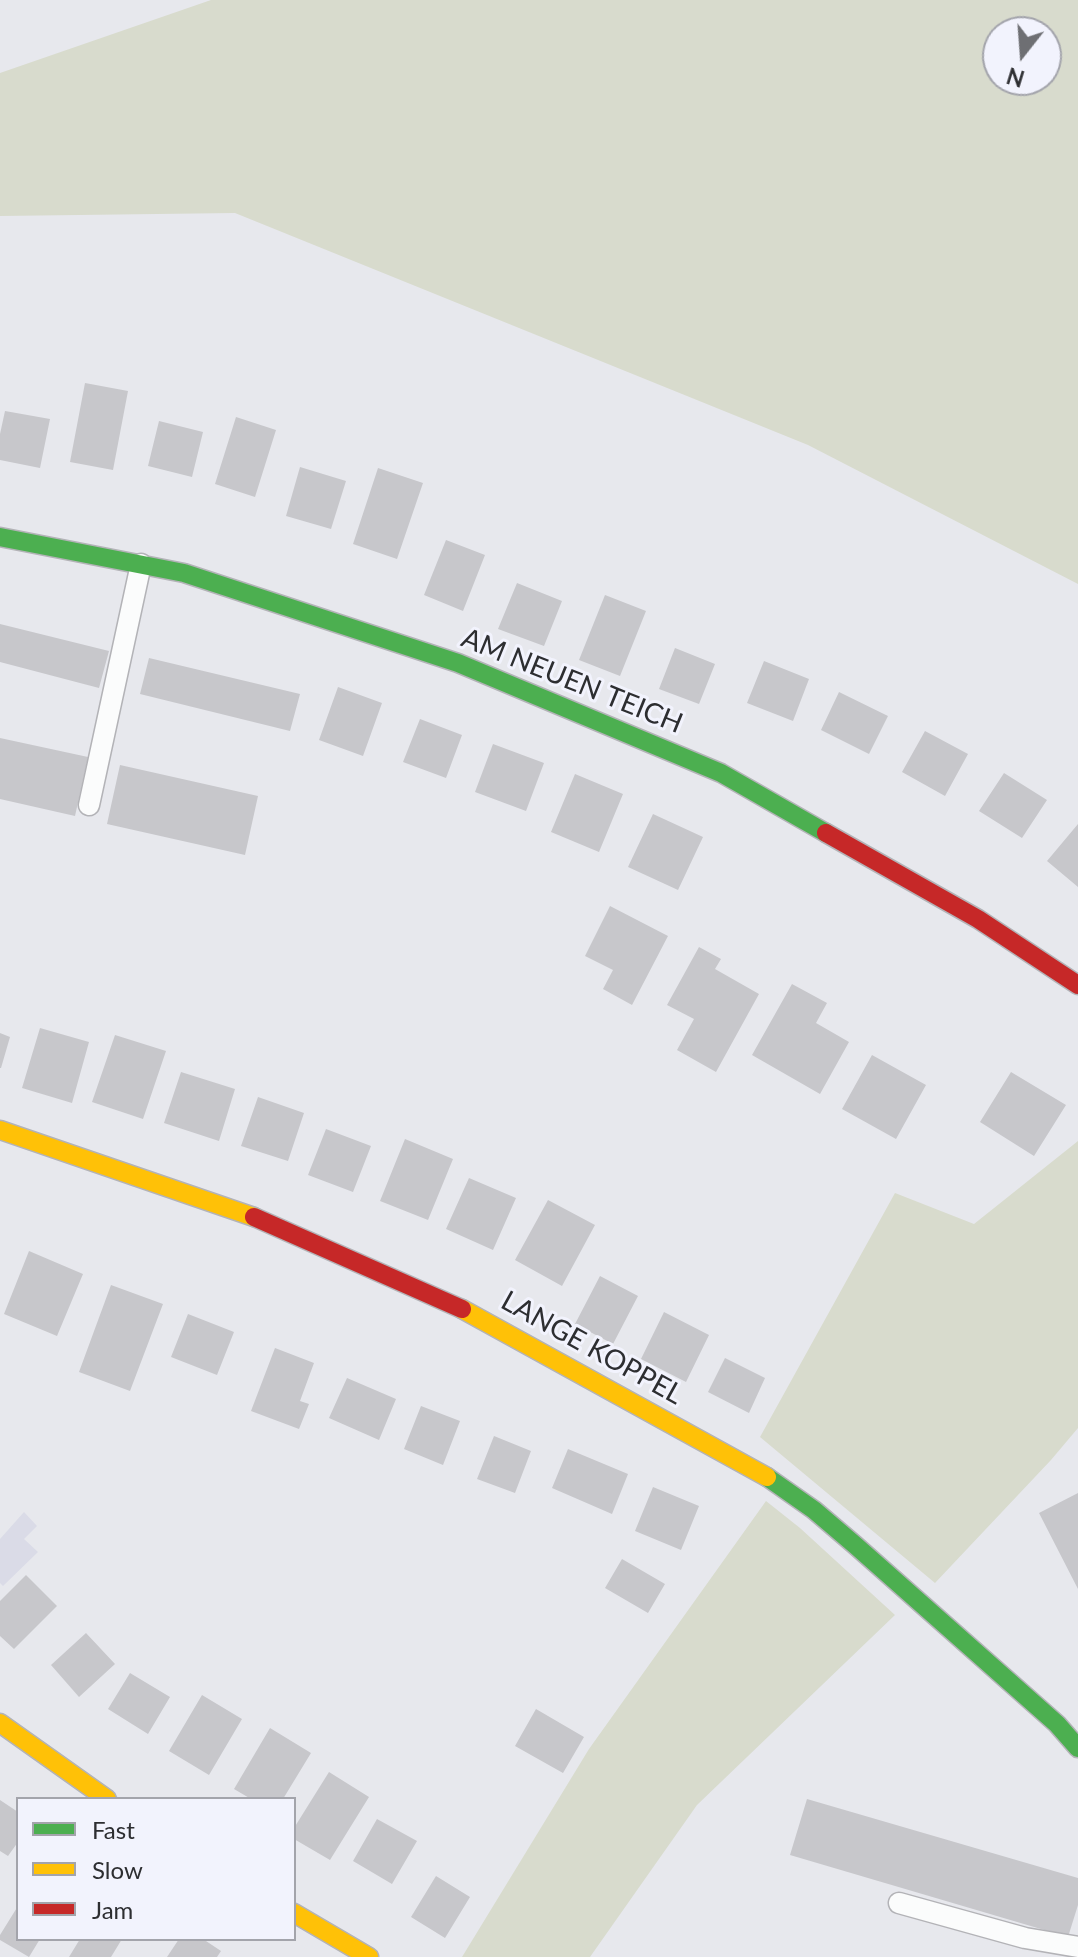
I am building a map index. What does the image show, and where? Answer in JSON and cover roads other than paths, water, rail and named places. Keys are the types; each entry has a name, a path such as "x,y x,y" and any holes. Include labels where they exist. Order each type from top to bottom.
{"street":[{"name":"AM NEUEN TEICH","path":"0,537 184,573 458,663 721,773 978,919 1078,985"},
{"name":"LANGE KOPPEL","path":"0,1130 258,1218 389,1276 462,1309 761,1472 814,1510 855,1545 1057,1724 1078,1748"},
{"path":"0,1723 104,1797"},
{"path":"296,1914 369,1957"}],"lane":[{"path":"89,805 141,564"},
{"path":"899,1903 1025,1938 1078,1947"}]}
